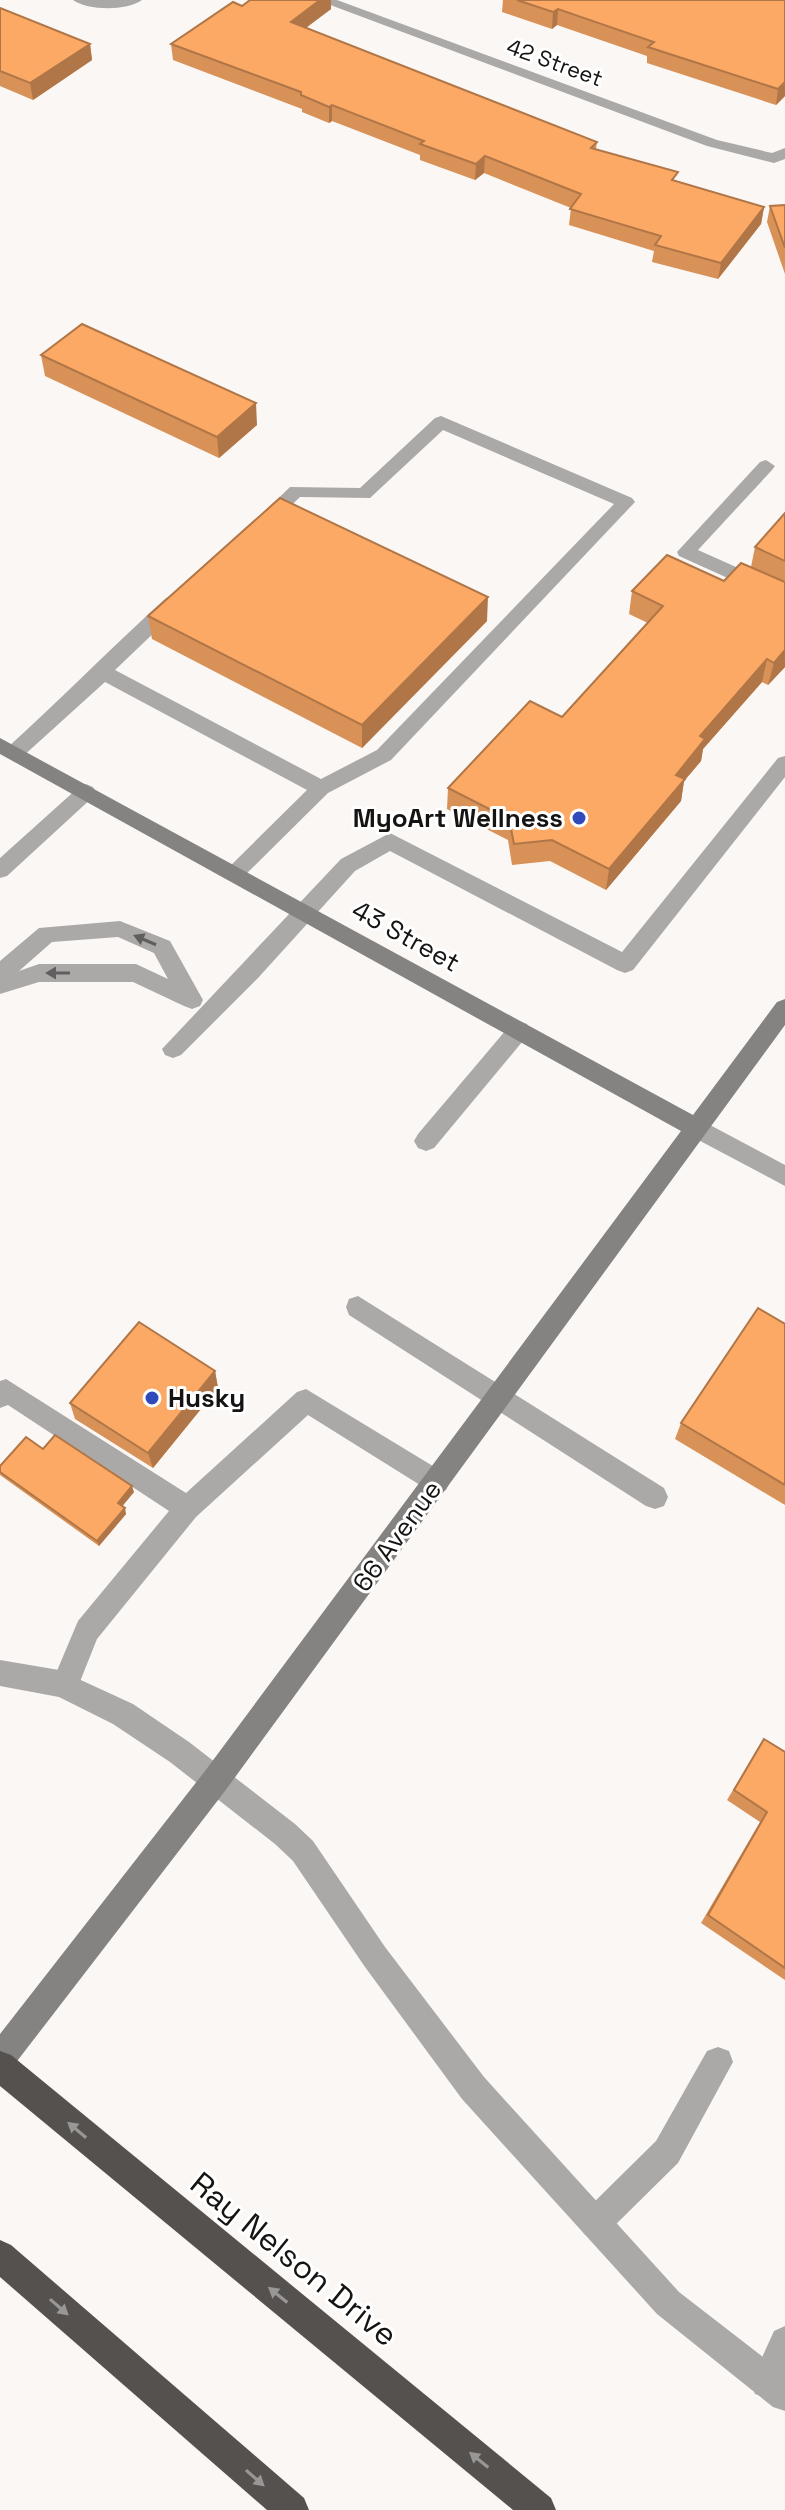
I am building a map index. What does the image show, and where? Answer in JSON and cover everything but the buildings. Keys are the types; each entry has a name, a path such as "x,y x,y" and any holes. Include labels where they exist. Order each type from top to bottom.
{"highway":[{"name":"Ray Nelson Drive","path":"0,2066 539,2510"},
{"path":"0,2256 292,2510"}],"street":[{"path":"80,0 116,4 135,0"},
{"name":"42 Street","path":"324,0 712,143 780,155"},
{"path":"234,873 321,788 384,755 626,502 441,422 364,494 296,491 248,535"},
{"path":"766,466 686,552 785,597"},
{"path":"7,749 103,672 121,650 190,587"},
{"path":"103,672 321,788"},
{"name":"43 Street","path":"7,749 785,1176"},
{"path":"173,1049 348,865 390,841 625,964 784,765"},
{"path":"0,870 86,792"},
{"path":"0,974 47,934 120,929 162,947 190,999"},
{"path":"0,985 39,973 136,973 212,1010"},
{"name":"66 Avenue","path":"0,2058 215,1781 785,1008"},
{"path":"426,1141 519,1030"},
{"path":"358,1307 655,1497"},
{"path":"0,1397 6,1390 187,1508"},
{"path":"65,1685 87,1630 187,1508 306,1400 437,1482"},
{"path":"0,1673 65,1685 147,1731 303,1851 375,1957 473,2088 668,2303 776,2388 785,2342"},
{"path":"595,2223 667,2152 718,2062"}],"place":[{"name":"MyoArt Wellness","path":"579,818"},
{"name":"Husky","path":"152,1398"}]}
